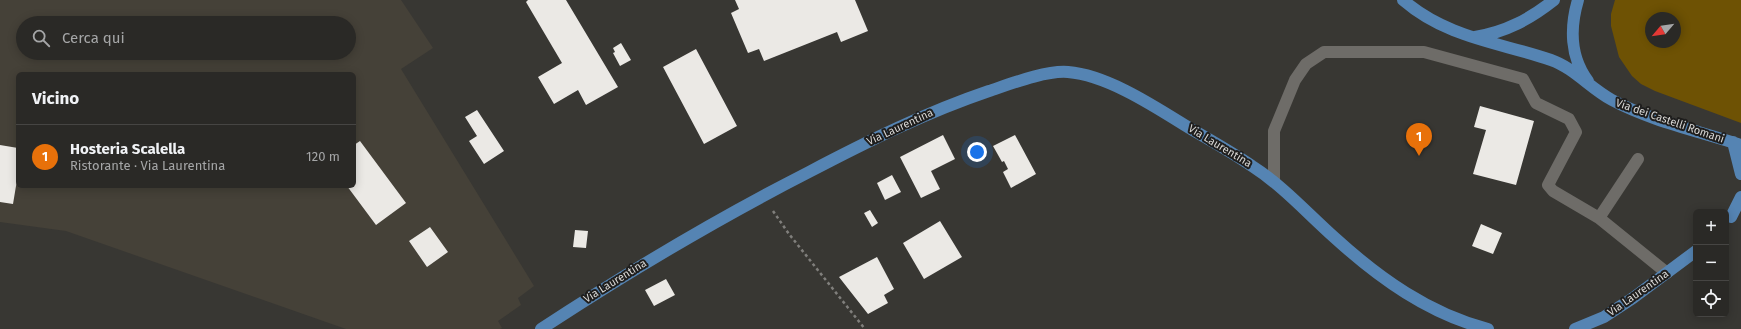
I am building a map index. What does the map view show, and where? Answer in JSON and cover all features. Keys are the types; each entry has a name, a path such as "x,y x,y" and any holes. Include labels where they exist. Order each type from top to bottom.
{"main road":[{"name":"Via dei Castelli Romani","path":"1403,0 1435,23 1471,37 1553,60 1590,84 1611,100 1639,112 1737,144"},
{"path":"1471,37 1507,29 1539,12 1554,0"},
{"path":"1578,0 1573,26 1573,48 1580,70 1590,84"},
{"name":"Via Laurentina","path":"541,329 612,282 762,196 915,119 964,99 1012,83 1062,71 1082,74 1128,92 1252,166 1274,181 1363,263 1398,289 1445,314 1488,329"},
{"path":"1737,144 1741,174"},
{"path":"1729,220 1741,197"},
{"path":"1729,220 1741,208"},
{"name":"Via Laurentina","path":"1575,329 1604,317 1633,298 1693,253"}],"lane":[{"path":"1274,181 1274,131 1295,80 1306,64 1324,52 1424,52 1523,79 1536,103 1569,119 1576,132 1548,185 1549,188 1599,218 1667,273"},
{"path":"1599,218 1638,158"}],"path":[{"path":"762,196 789,234 865,329"}],"shaded area":[{"path":"0,0 401,0 433,48 401,69 534,286 518,298 521,305 498,321 502,328 500,329 346,329 66,231 0,222"},
{"path":"1615,0 1741,0 1741,123 1655,91 1641,84 1632,76 1619,57 1611,26 1611,14"}],"building":[{"path":"528,0 566,0 618,87 586,105 578,90 554,104 538,77 562,63 526,2"},
{"path":"735,0 855,0 868,31 841,42 837,32 764,61 759,49 748,53 731,13 739,9"},
{"path":"621,43 631,60 620,66 613,53 615,52 613,48"},
{"path":"696,49 737,126 704,144 663,67"},
{"path":"1480,106 1534,121 1516,185 1473,174 1486,130 1474,127"},
{"path":"477,110 504,151 484,164 469,141 477,136 465,117"},
{"path":"943,135 955,159 931,171 940,189 921,198 900,157"},
{"path":"1015,135 1036,174 1011,188 1003,172 1008,169 1004,161 1002,162 993,146"},
{"path":"360,141 406,203 376,225 348,188 356,188 356,144"},
{"path":"0,145 16,148 16,186 13,204 0,202"},
{"path":"892,175 901,192 885,200 877,183"},
{"path":"870,210 878,223 872,227 864,213"},
{"path":"940,221 962,257 924,279 903,243"},
{"path":"1481,224 1502,233 1493,254 1472,246"},
{"path":"430,227 448,252 427,267 409,241"},
{"path":"575,230 588,231 586,248 573,247"},
{"path":"877,257 894,289 884,295 888,303 868,314 839,277"},
{"path":"666,279 675,295 654,306 645,290"}],"place":[{"name":"Hosteria Scalella","path":"1419,156"}]}
